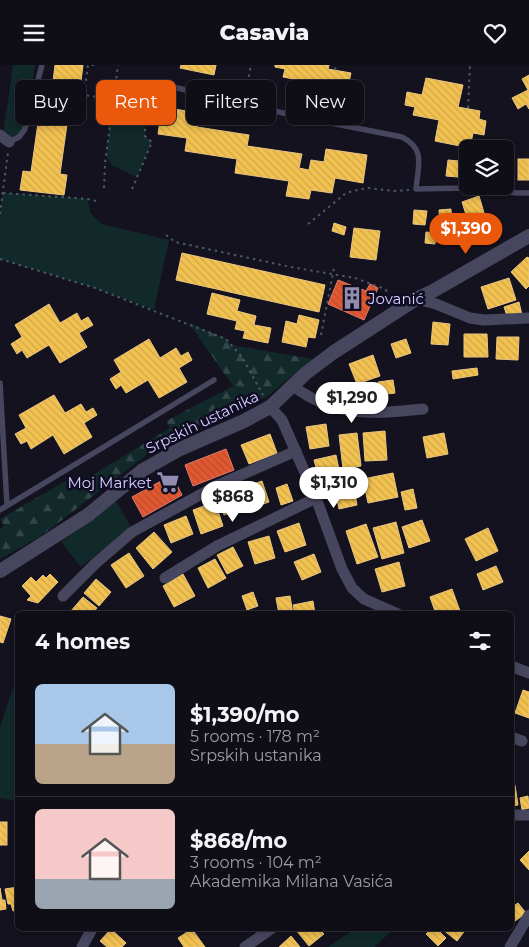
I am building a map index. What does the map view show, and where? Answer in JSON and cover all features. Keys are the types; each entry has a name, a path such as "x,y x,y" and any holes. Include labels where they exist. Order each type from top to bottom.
{"street":[{"name":"Srpskih ustanika","path":"0,571 88,515 125,484 158,461 270,407 334,352 416,299 529,236"},
{"path":"416,299 436,304 470,318 484,320 529,318"},
{"path":"293,386 318,402 350,410 379,414 423,409"},
{"path":"270,407 282,420 316,498 342,569 352,588 364,599 391,611"},
{"path":"63,597 96,563 132,531 218,485 296,451"},
{"path":"165,577 217,546 316,498"},
{"path":"514,667 529,673"},
{"path":"514,815 529,815"},
{"path":"510,947 529,915"},
{"path":"82,947 91,931"},
{"path":"245,947 268,931"}],"lane":[{"path":"5,138 19,137 26,129 42,65"},
{"path":"176,88 285,114 402,137 412,143 417,149 419,163 416,189 468,188 529,193"},
{"path":"0,510 214,379"},
{"path":"0,383 7,505"}],"path":[{"path":"86,80 88,65 94,65"},
{"path":"116,80 118,65"},
{"path":"248,80 251,65"},
{"path":"335,70 336,65"},
{"path":"468,109 470,65"},
{"path":"104,187 110,125"},
{"path":"132,189 152,142 145,136 145,125"},
{"path":"0,214 3,193 5,138"},
{"path":"308,224 346,193 368,188 393,191 416,189"},
{"path":"3,193 96,201"},
{"path":"166,235 175,242 291,267 355,278 385,289 388,293"},
{"path":"0,259 95,288 226,339 242,357 270,407"},
{"path":"321,335 334,268"}],"green space":[{"path":"13,65 35,65 33,80 15,80 15,125 26,125 25,129 18,136 10,139 3,135"},
{"path":"110,125 145,125 145,136 152,142 137,177 113,166 106,156"},
{"path":"3,193 88,199 90,213 102,224 169,240 154,310 95,288 0,259 0,214"},
{"path":"189,323 226,339 231,345 313,359 265,398 195,427 154,449 41,536 0,559 0,529 4,526 0,519 71,478 76,485 170,428 166,421 233,386"},
{"path":"116,501 131,527 81,567 61,542"},
{"path":"15,681 15,800 0,798 0,727"},
{"path":"352,931 391,931 375,947 328,947"}],"building: Homes":[{"path":"55,65 83,65 81,80 53,80"},
{"path":"181,65 216,65 214,75 180,68"},
{"path":"275,65 329,65 328,69 351,73 349,80 299,80 283,77 285,69 275,67"},
{"path":"529,75 529,109 526,104 518,109 512,98 528,90 522,79"},
{"path":"426,78 463,85 458,107 480,111 479,119 486,121 484,135 473,133 472,140 459,140 459,146 435,141 439,120 413,115 415,107 405,105 407,92 422,95"},
{"path":"176,109 186,111 186,125 197,125 197,127 249,135 247,146 302,154 299,168 309,170 311,160 324,162 326,149 367,155 363,183 335,178 332,193 311,190 309,199 286,196 289,181 235,173 237,159 185,151 187,138 158,134 159,125 176,125"},
{"path":"38,125 67,125 60,174 67,175 64,195 20,190 23,171 31,172"},
{"path":"518,159 529,159 529,180 518,180"},
{"path":"448,160 459,161 458,177 446,176"},
{"path":"479,196 485,216 468,221 462,202"},
{"path":"451,209 452,223 440,223 439,210"},
{"path":"414,210 427,211 425,225 413,224"},
{"path":"334,223 346,227 344,235 332,231"},
{"path":"354,228 380,231 376,260 350,257"},
{"path":"426,232 436,233 435,244 425,243"},
{"path":"182,253 325,285 319,312 176,280"},
{"path":"527,257 529,258 529,286 526,289 511,272"},
{"path":"509,278 516,300 488,309 481,287"},
{"path":"212,293 240,300 237,311 256,316 254,325 271,328 268,343 243,338 245,331 235,329 237,321 207,314"},
{"path":"519,302 522,315 508,319 504,307"},
{"path":"49,304 60,323 77,313 81,321 88,317 93,325 79,333 87,347 60,363 49,345 27,358 22,350 17,354 11,344 22,337 15,325"},
{"path":"299,315 319,320 315,338 308,337 306,347 282,342 286,321 297,324"},
{"path":"433,322 450,324 448,345 431,344"},
{"path":"464,334 487,334 488,357 464,357"},
{"path":"497,337 519,337 518,360 496,359"},
{"path":"149,339 160,358 176,348 181,356 188,352 192,360 179,368 187,382 159,398 148,380 126,393 121,385 116,389 110,379 121,372 114,360"},
{"path":"406,339 411,353 396,358 391,344"},
{"path":"373,355 380,376 357,384 349,364"},
{"path":"477,368 478,375 453,379 452,371"},
{"path":"393,380 395,393 380,395 378,382"},
{"path":"54,395 65,413 81,404 86,412 93,408 97,415 84,423 92,437 64,454 53,435 31,449 27,441 21,444 15,434 26,428 19,415"},
{"path":"326,424 329,446 310,449 306,427"},
{"path":"385,431 387,460 365,461 363,433"},
{"path":"357,433 361,466 343,469 339,435"},
{"path":"444,433 448,454 427,458 423,437"},
{"path":"270,434 277,453 249,464 241,445"},
{"path":"336,455 340,474 319,479 314,460"},
{"path":"393,473 398,497 368,503 363,479"},
{"path":"262,481 269,502 252,508 245,487"},
{"path":"287,484 293,501 281,505 276,488"},
{"path":"354,487 357,505 339,509 335,490"},
{"path":"413,489 417,508 405,510 401,492"},
{"path":"235,491 241,508 224,515 218,498"},
{"path":"215,502 223,526 201,534 193,510"},
{"path":"186,516 193,534 171,543 164,525"},
{"path":"422,520 430,541 409,548 402,527"},
{"path":"396,522 404,553 382,559 373,528"},
{"path":"299,523 306,545 285,552 277,531"},
{"path":"366,524 378,557 357,564 346,531"},
{"path":"488,528 498,551 476,561 465,539"},
{"path":"154,532 172,552 153,569 136,548"},
{"path":"269,536 275,558 255,564 248,542"},
{"path":"233,547 243,566 227,574 217,555"},
{"path":"129,553 144,576 126,588 111,565"},
{"path":"314,554 321,572 302,580 294,562"},
{"path":"215,559 226,578 208,588 198,568"},
{"path":"399,562 405,586 382,592 375,569"},
{"path":"496,566 503,582 483,590 477,574"},
{"path":"50,574 58,582 38,603 27,600 31,596 22,586 31,577 36,582 43,575 46,578"},
{"path":"183,574 195,596 174,607 163,586"},
{"path":"96,579 111,592 99,606 84,593"},
{"path":"452,589 460,611 435,611 430,597"},
{"path":"253,592 258,606 247,610 242,596"},
{"path":"290,596 292,611 278,611 276,598"},
{"path":"83,597 97,608 94,611 71,611"},
{"path":"313,601 315,611 294,611 293,605"},
{"path":"0,616 11,619 3,643 0,642"},
{"path":"523,690 529,692 529,718 515,713"},
{"path":"514,785 518,805 514,806"},
{"path":"528,796 529,808 522,810 520,798"},
{"path":"0,822 7,822 7,845 0,845"},
{"path":"529,851 529,870 520,860"},
{"path":"15,887 15,911 13,911 11,904 8,904 5,889"},
{"path":"0,888 2,900 5,900 6,909 0,910"},
{"path":"518,903 526,913 514,922 514,906"},
{"path":"109,931 113,931 126,943 122,947 107,947 100,941"},
{"path":"189,931 193,931 205,947 184,947 178,938"},
{"path":"297,931 321,931 324,934 309,946"},
{"path":"429,931 439,931 446,938 438,946 426,934"},
{"path":"444,931 464,931 457,941"},
{"path":"291,936 300,947 279,947"}],"building: Shops":[{"name":"Jovanić","path":"338,280 366,291 370,284 378,288 364,320 328,304"},
{"path":"226,449 234,470 193,486 185,465"},
{"path":"172,475 182,495 143,517 132,497"}],"place":[{"name":"Jovanić","path":"352,298"},
{"name":"Moj Market","path":"168,482"}]}
